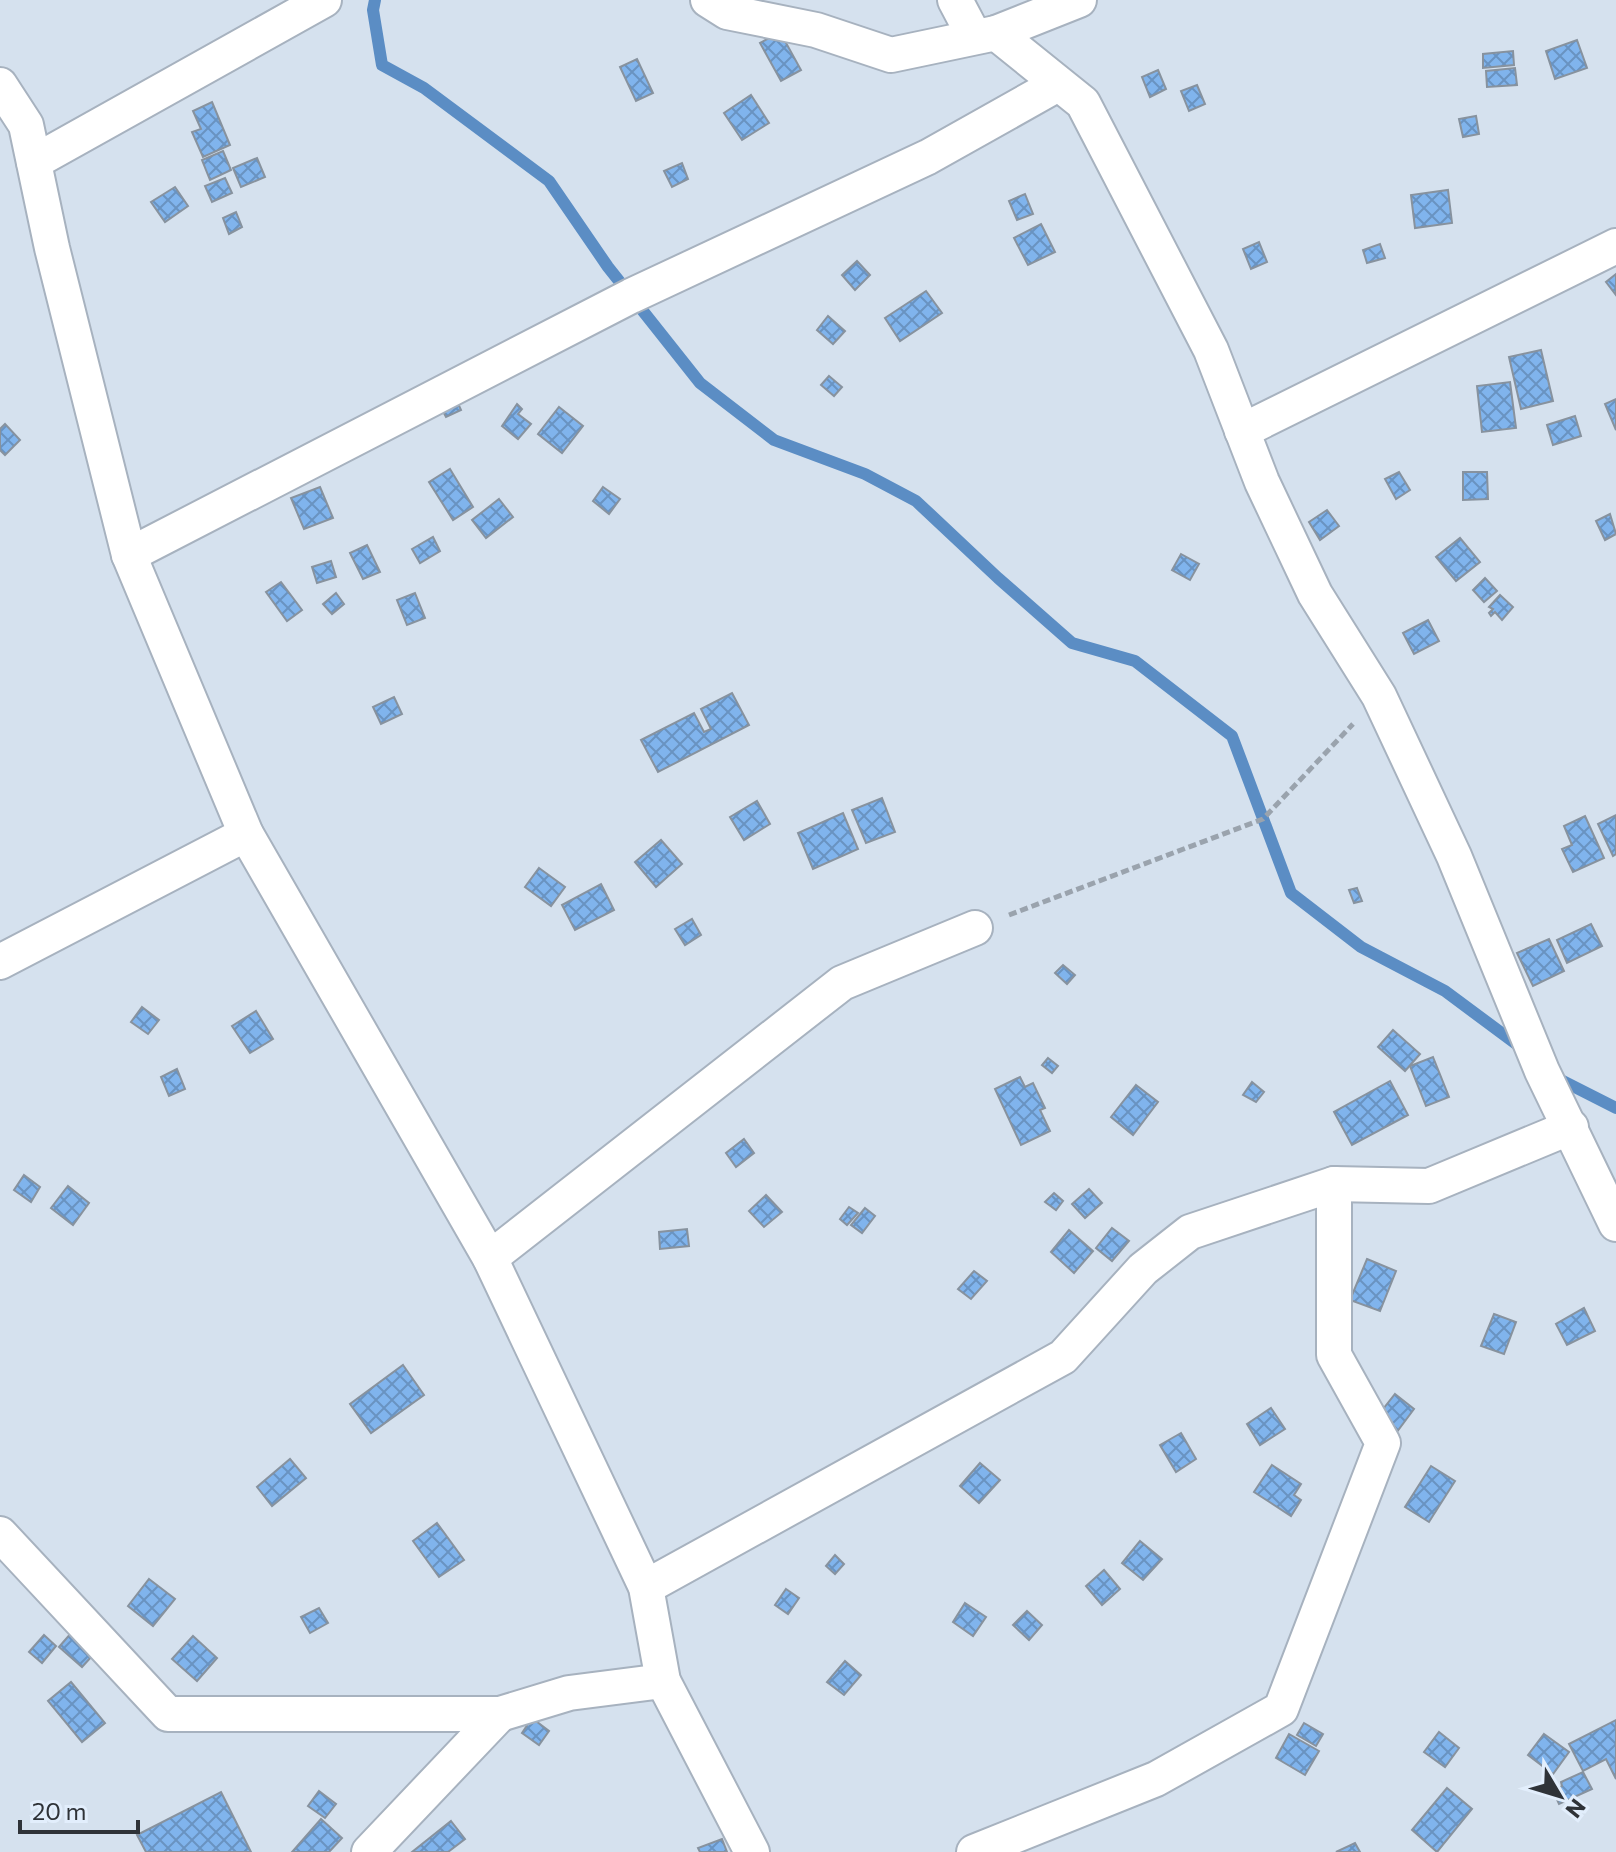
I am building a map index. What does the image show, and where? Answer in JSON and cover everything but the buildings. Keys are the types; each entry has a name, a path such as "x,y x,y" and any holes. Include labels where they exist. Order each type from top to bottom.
{"street":[{"path":"34,162 324,0"},
{"path":"708,0 727,12 816,30 891,55 985,34 1079,0"},
{"path":"955,0 985,34 1083,103 1211,350 1262,482 1315,594 1379,696 1454,856 1542,1071 1616,1224"},
{"path":"129,555 631,296 928,157 1058,84"},
{"path":"0,85 13,124 34,162 52,248 129,555 246,834 490,1258 646,1587 663,1681 752,1852"},
{"path":"1242,431 1616,246"},
{"path":"0,962 246,834"},
{"path":"490,1258 842,983 975,928"},
{"path":"646,1587 1063,1357 1143,1269 1190,1232 1334,1184 1429,1186 1571,1127"},
{"path":"974,1852 1156,1779 1281,1709 1383,1443 1334,1355 1334,1184"},
{"path":"0,1534 168,1714 500,1714 569,1693 663,1681"},
{"path":"369,1852 500,1714"}],"path":[{"path":"975,928 1263,819 1379,696"}],"waterway":[{"path":"375,0 373,10 382,65 424,88 549,181 608,267 700,383 774,440 865,474 916,501 1072,643 1135,661 1232,736 1291,893 1361,947 1445,991 1523,1049"},
{"path":"1555,1077 1616,1108"}]}
